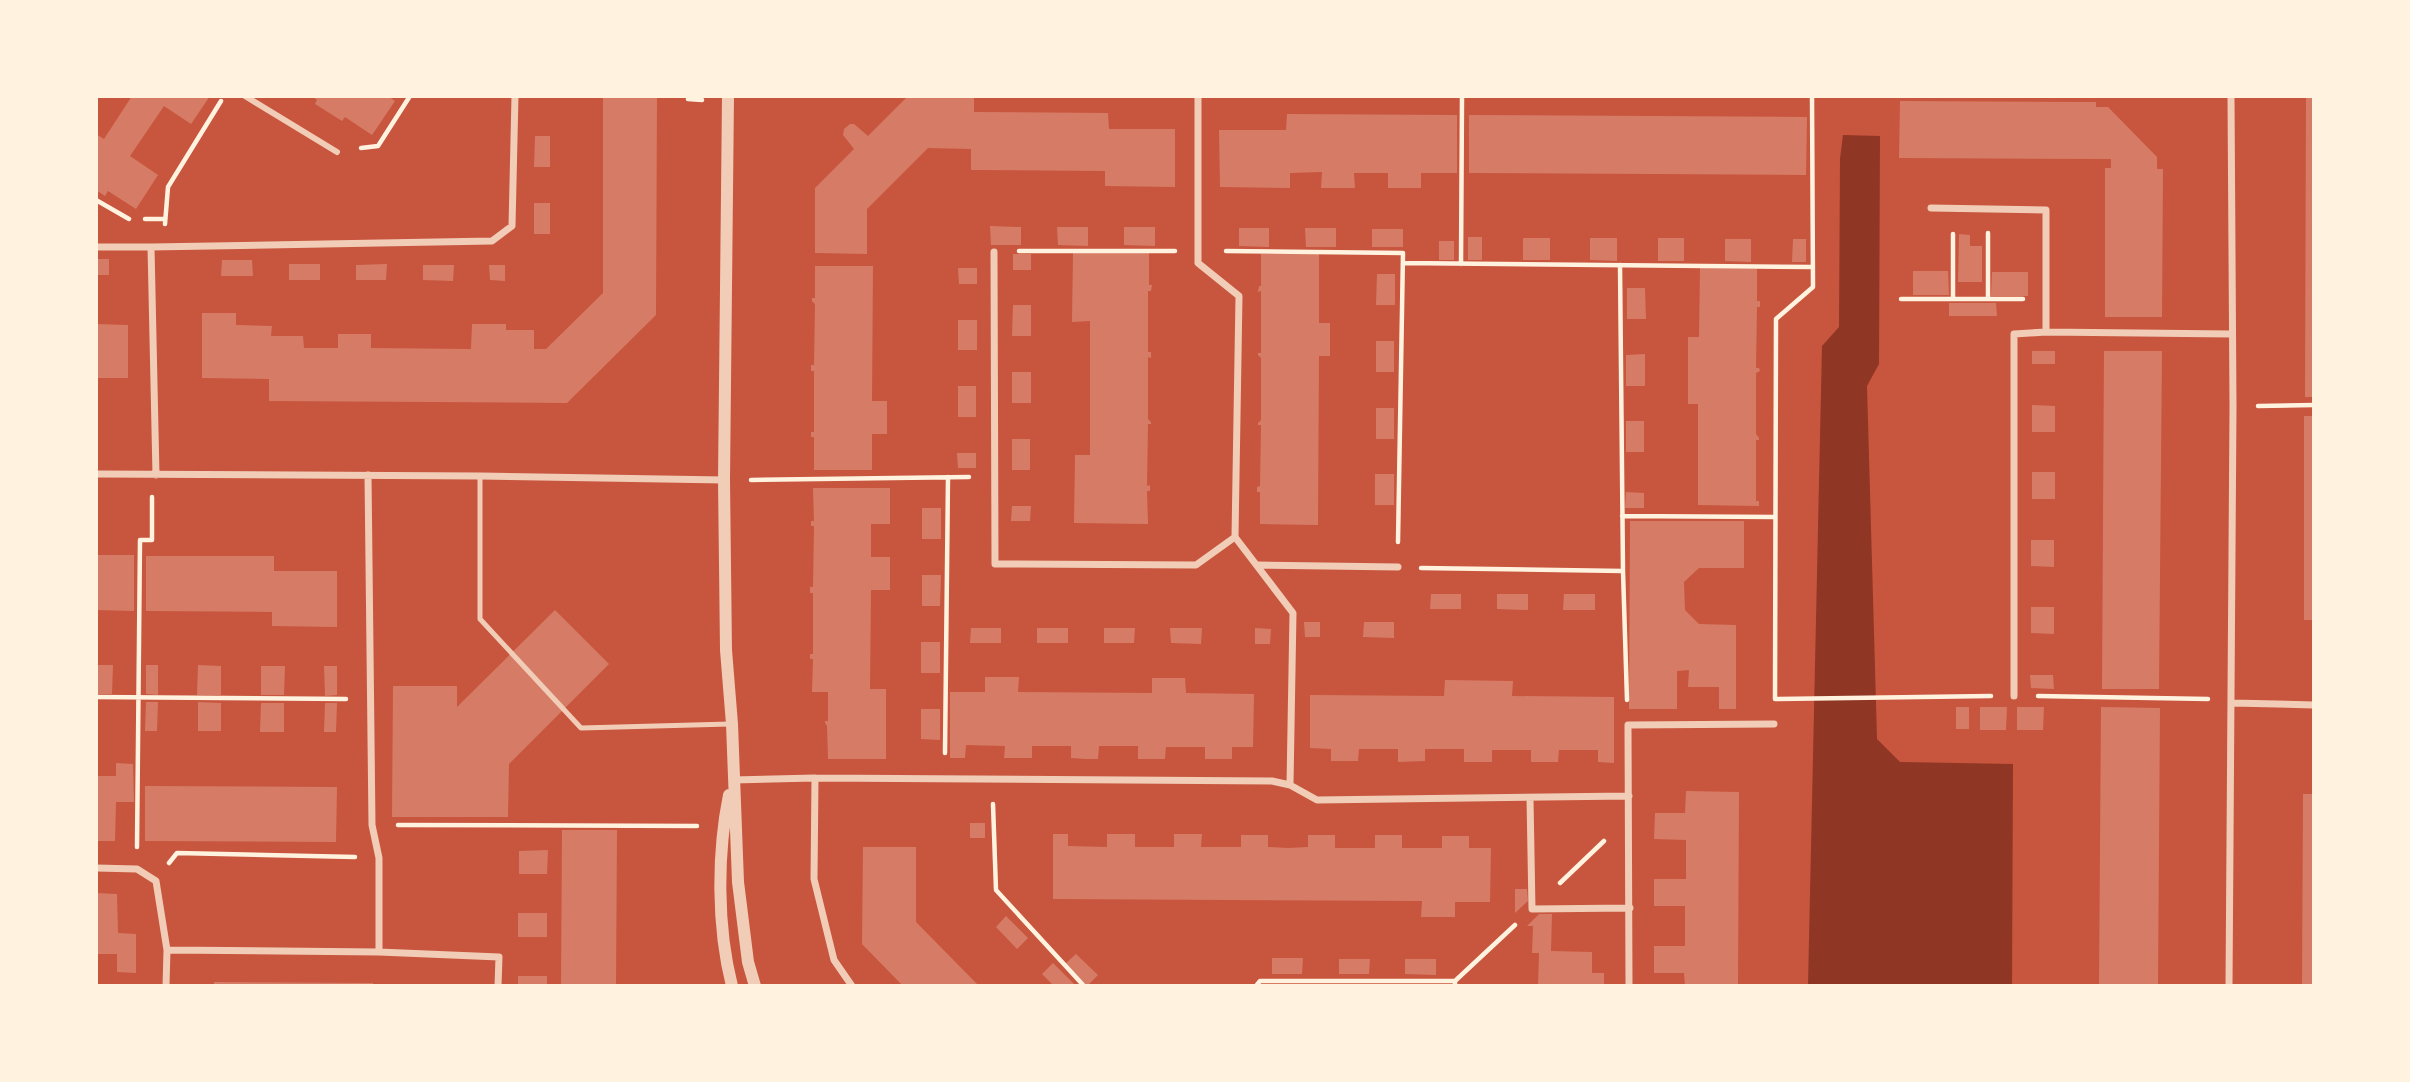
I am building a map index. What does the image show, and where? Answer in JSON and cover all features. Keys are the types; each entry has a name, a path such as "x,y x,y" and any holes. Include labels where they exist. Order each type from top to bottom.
{"street":[{"path":"245,96 337,152"},
{"path":"96,247 492,241 512,226 515,96"},
{"path":"728,96 724,480 726,650 732,724 738,882 748,962 755,986"},
{"path":"1198,96 1198,264 1239,296 1235,537 1293,613 1290,785"},
{"path":"2229,986 2233,407 2231,96"},
{"path":"1931,208 2046,210 2046,332"},
{"path":"151,247 154,475"},
{"path":"994,252 995,564 1196,565 1235,537"},
{"path":"2014,696 2014,334 2231,334"},
{"path":"96,474 724,480"},
{"path":"368,475 373,825 379,858 379,952"},
{"path":"1258,565 1398,567"},
{"path":"2232,701 2314,705"},
{"path":"1629,986 1628,725 1774,724"},
{"path":"733,780 815,778 1272,781 1290,785 1317,800 1629,796"},
{"path":"815,778 814,879 834,960 852,986"},
{"path":"732,986 726,962 721,884 723,826 733,780"},
{"path":"1530,798 1532,909 1630,908"},
{"path":"96,868 137,869 156,881 167,950 166,986"},
{"path":"167,950 379,952 499,957 498,986"}],"lane":[{"path":"480,476 480,619 581,728 732,724"}],"path":[{"path":"167,246 165,219 168,187 223,96"},
{"path":"337,152 378,146 411,96"},
{"path":"1461,264 1462,96"},
{"path":"1812,96 1813,287 1776,319 1775,699 2014,696 2232,701"},
{"path":"96,200 126,219 165,219"},
{"path":"1953,208 1953,299"},
{"path":"1988,209 1988,299"},
{"path":"994,252 1403,253 1398,567 1623,571"},
{"path":"1403,263 1813,267"},
{"path":"1620,265 1622,516 1628,725"},
{"path":"1901,299 2045,299"},
{"path":"2233,407 2314,405"},
{"path":"137,869 140,540 152,540 154,475"},
{"path":"945,779 948,477"},
{"path":"724,480 995,477"},
{"path":"1622,516 1775,517"},
{"path":"96,697 371,699"},
{"path":"992,779 996,890 1084,986"},
{"path":"373,825 723,826"},
{"path":"156,881 177,853 379,858"},
{"path":"1256,986 1260,981 1281,984 1455,981"}],"shaded area":[{"path":"1843,135 1880,136 1879,364 1867,386 1877,739 1900,762 2013,764 2012,986 1808,986 1822,346 1839,327 1840,159"}],"building":[{"path":"132,96 210,96 191,124 164,106 130,156 158,175 136,209 108,191 105,196 96,190 96,134 104,139"},
{"path":"312,96 388,96 395,101 372,135 345,117 342,121 315,104 317,100"},
{"path":"603,96 657,96 656,315 567,403 269,401 269,379 202,378 202,313 236,313 236,325 272,326 271,336 303,336 304,348 338,348 338,334 371,334 371,348 471,349 472,324 506,324 506,330 534,330 534,349 546,349 603,293"},
{"path":"2306,96 2314,96 2314,397 2305,397"},
{"path":"907,97 974,97 974,112 1108,113 1109,129 1175,129 1175,187 1105,186 1105,171 971,170 971,149 928,148 867,209 867,254 815,253 815,188 854,149 843,135 844,129 854,124 868,136"},
{"path":"1900,101 2096,102 2096,107 2108,107 2157,157 2157,169 2163,169 2162,317 2105,317 2105,168 2111,168 2111,159 1899,158"},
{"path":"1287,114 1457,115 1457,173 1421,173 1421,188 1388,188 1388,173 1354,173 1355,188 1321,188 1322,172 1290,173 1290,188 1220,187 1219,130 1286,130"},
{"path":"1469,115 1807,117 1806,175 1469,173"},
{"path":"535,136 550,136 550,167 534,167"},
{"path":"534,203 550,203 550,234 534,234"},
{"path":"990,226 1021,227 1021,245 991,245"},
{"path":"1057,227 1088,227 1088,246 1058,245"},
{"path":"1124,227 1155,227 1155,246 1124,245"},
{"path":"1239,228 1269,228 1269,247 1239,246"},
{"path":"1305,228 1336,228 1336,247 1306,247"},
{"path":"1372,229 1403,229 1403,247 1372,247"},
{"path":"1959,234 1970,235 1970,246 1982,246 1982,282 1958,282"},
{"path":"1468,237 1482,237 1482,260 1468,260"},
{"path":"1523,238 1550,238 1550,260 1523,260"},
{"path":"1590,238 1617,238 1617,261 1590,260"},
{"path":"1658,238 1684,238 1684,261 1658,261"},
{"path":"1725,239 1751,239 1751,262 1725,261"},
{"path":"1793,239 1806,239 1806,262 1792,262"},
{"path":"1439,241 1454,241 1454,260 1439,260"},
{"path":"1073,253 1149,253 1149,285 1152,285 1151,291 1148,291 1148,352 1151,352 1151,358 1148,357 1148,419 1151,424 1148,424 1148,524 1074,523 1075,455 1090,455 1090,321 1072,322"},
{"path":"1013,254 1031,254 1031,270 1013,270"},
{"path":"1261,254 1319,254 1319,323 1330,323 1330,356 1319,356 1318,525 1260,524 1260,492 1257,492 1257,487 1260,486 1261,425 1258,423 1261,420 1261,358 1258,353 1261,353 1261,291 1258,292 1261,286"},
{"path":"96,259 109,259 109,275 96,275"},
{"path":"222,260 252,260 253,276 221,276"},
{"path":"289,264 320,264 320,280 289,280"},
{"path":"387,264 386,280 356,280 356,265"},
{"path":"423,265 454,265 453,281 423,280"},
{"path":"489,265 505,265 505,281 490,280"},
{"path":"815,266 873,266 872,401 887,401 887,434 872,434 872,470 814,470 814,437 811,437 811,432 814,432 814,371 811,371 811,365 814,365 815,304 812,298 815,298"},
{"path":"958,268 977,268 977,284 959,284"},
{"path":"1700,268 1757,269 1757,301 1760,301 1760,307 1757,307 1756,368 1760,371 1756,373 1756,434 1759,440 1756,440 1756,501 1759,501 1759,506 1698,505 1698,404 1688,404 1688,337 1699,337"},
{"path":"1913,271 1948,271 1949,295 1913,295"},
{"path":"1992,272 2028,272 2028,296 1991,296"},
{"path":"1377,274 1395,274 1395,305 1376,305"},
{"path":"1627,288 1645,288 1646,319 1627,319"},
{"path":"1949,303 1996,303 1997,316 1949,316"},
{"path":"1013,305 1031,305 1031,336 1012,336"},
{"path":"958,320 977,320 977,350 958,350"},
{"path":"96,324 128,325 128,378 96,378"},
{"path":"1376,341 1394,341 1394,372 1376,372"},
{"path":"2032,351 2055,351 2055,364 2032,364"},
{"path":"2104,351 2162,351 2159,689 2102,689"},
{"path":"1645,354 1645,386 1626,386 1626,355"},
{"path":"1012,372 1031,372 1031,403 1012,403"},
{"path":"958,386 976,386 976,417 958,417"},
{"path":"2032,405 2055,406 2055,432 2032,432"},
{"path":"1376,408 1394,408 1394,439 1376,439"},
{"path":"2304,416 2314,416 2314,620 2304,620"},
{"path":"1626,421 1644,421 1644,452 1626,452"},
{"path":"1012,439 1030,439 1030,470 1012,470"},
{"path":"957,453 976,453 976,468 958,468"},
{"path":"2032,472 2055,472 2055,499 2032,499"},
{"path":"1375,474 1394,474 1394,505 1375,505"},
{"path":"813,488 890,488 890,524 871,524 871,557 890,557 890,590 871,590 870,689 886,689 886,759 828,759 825,721 828,721 828,692 812,692 813,659 810,659 810,654 813,654 813,593 810,593 810,587 813,587"},
{"path":"1626,492 1644,493 1644,508 1625,508"},
{"path":"1012,506 1031,506 1030,521 1011,521"},
{"path":"922,508 941,508 941,539 922,539"},
{"path":"1630,521 1744,521 1744,568 1699,568 1684,582 1685,610 1699,624 1736,625 1736,709 1719,709 1719,687 1688,687 1689,670 1677,671 1677,709 1629,709"},
{"path":"2031,540 2054,540 2054,567 2031,566"},
{"path":"96,555 134,555 134,611 96,610"},
{"path":"146,556 274,556 274,571 337,571 337,627 272,626 272,612 146,611"},
{"path":"922,575 941,575 940,606 922,606"},
{"path":"1431,594 1461,594 1461,609 1430,609"},
{"path":"1497,594 1528,594 1528,610 1497,609"},
{"path":"1564,594 1595,594 1595,610 1563,610"},
{"path":"2031,607 2054,607 2054,634 2031,633"},
{"path":"555,610 609,664 509,764 508,817 392,817 393,686 457,686 457,707"},
{"path":"1304,622 1320,622 1320,637 1305,637"},
{"path":"1364,622 1394,622 1394,638 1363,637"},
{"path":"971,628 1001,628 1001,643 970,643"},
{"path":"1037,628 1068,628 1068,643 1037,643"},
{"path":"1104,628 1135,628 1134,643 1104,643"},
{"path":"1170,628 1202,628 1201,644 1171,643"},
{"path":"1255,628 1271,629 1270,644 1255,644"},
{"path":"921,642 940,642 940,673 921,673"},
{"path":"96,665 113,665 112,694 96,694"},
{"path":"146,665 158,665 158,695 146,694"},
{"path":"198,665 221,666 221,695 197,695"},
{"path":"261,666 285,666 284,695 261,695"},
{"path":"324,666 337,666 337,695 325,696"},
{"path":"2030,675 2053,675 2054,689 2031,688"},
{"path":"985,677 1019,677 1018,692 1152,693 1152,678 1185,678 1186,693 1254,694 1253,747 1232,747 1232,759 1205,759 1205,747 1166,747 1165,759 1138,759 1138,746 1099,746 1098,759 1085,759 1071,758 1071,746 1032,746 1032,758 1004,758 1005,746 966,745 965,758 950,758 950,692 985,692"},
{"path":"1445,680 1513,681 1512,696 1614,697 1614,763 1598,762 1598,750 1559,750 1558,762 1531,762 1531,750 1492,750 1492,762 1464,762 1464,749 1425,749 1425,761 1398,762 1398,749 1359,749 1358,761 1331,761 1331,749 1310,748 1310,695 1444,696"},
{"path":"146,702 158,702 157,731 145,731"},
{"path":"198,702 221,703 221,731 198,731"},
{"path":"261,703 284,703 284,732 260,732"},
{"path":"325,703 337,703 336,732 324,732"},
{"path":"1956,707 1969,707 1969,729 1956,729"},
{"path":"1980,707 2007,707 2006,730 1980,730"},
{"path":"2017,707 2044,707 2043,730 2017,730"},
{"path":"2101,707 2160,708 2158,986 2099,986"},
{"path":"921,709 940,709 940,740 921,739"},
{"path":"116,763 133,764 134,802 116,802 115,841 96,841 96,776 116,776"},
{"path":"145,786 337,787 336,842 145,841"},
{"path":"1686,791 1739,792 1738,986 1685,986 1684,973 1654,973 1654,946 1685,946 1685,906 1654,906 1654,879 1686,879 1686,840 1654,839 1655,813 1685,813"},
{"path":"2303,794 2314,794 2314,986 2302,986"},
{"path":"970,823 985,823 985,838 970,838"},
{"path":"562,830 617,830 616,986 561,986"},
{"path":"1053,834 1068,834 1068,846 1107,847 1107,834 1135,834 1135,847 1174,847 1174,834 1202,834 1201,847 1241,847 1241,835 1268,835 1268,847 1288,848 1308,847 1308,835 1335,835 1335,848 1375,848 1375,835 1402,835 1402,848 1442,848 1442,836 1469,836 1469,848 1491,848 1490,902 1455,902 1455,917 1421,917 1422,901 1053,899"},
{"path":"863,847 916,847 916,922 979,986 903,986 862,944"},
{"path":"548,850 547,874 519,874 519,851"},
{"path":"1515,889 1527,889 1528,901 1515,913"},
{"path":"96,893 117,894 118,933 136,934 136,973 117,972 117,954 96,954"},
{"path":"518,913 547,913 547,937 518,937"},
{"path":"1539,914 1552,914 1551,951 1592,952 1592,973 1604,973 1604,986 1538,986 1539,953 1532,953 1533,926 1527,926"},
{"path":"1006,916 1028,938 1017,949 996,927"},
{"path":"1076,954 1098,975 1087,986 1065,964"},
{"path":"1272,958 1303,958 1302,974 1272,974"},
{"path":"1339,959 1370,959 1369,974 1339,974"},
{"path":"1405,959 1436,959 1436,975 1405,974"},
{"path":"1053,963 1076,986 1054,986 1042,974"},
{"path":"518,976 547,976 547,986 518,986"},
{"path":"214,982 373,983 373,986 214,986"}]}
